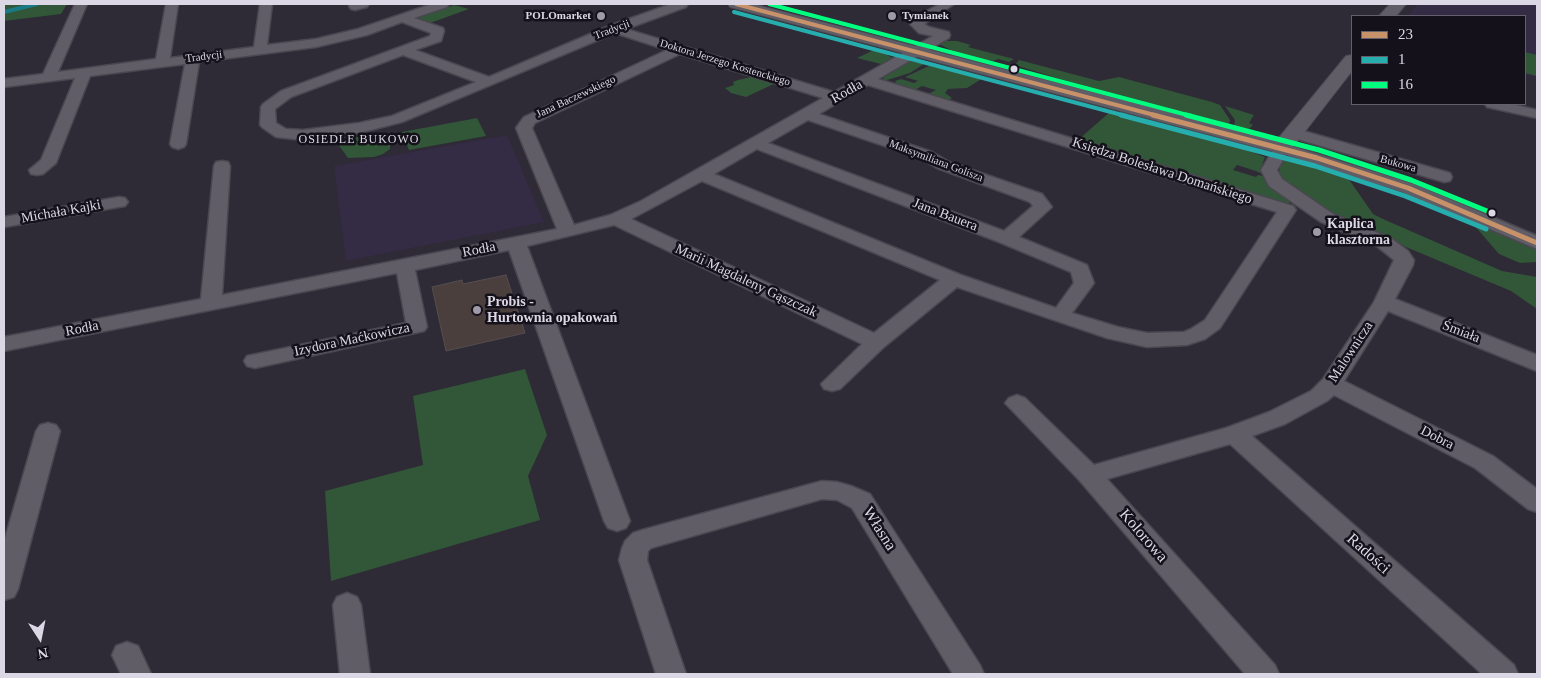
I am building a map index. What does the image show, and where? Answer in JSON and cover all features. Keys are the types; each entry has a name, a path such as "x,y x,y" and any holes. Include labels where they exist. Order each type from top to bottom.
{"street":[{"path":"49,77 81,4"},
{"path":"162,62 172,4"},
{"path":"254,52 266,4"},
{"name":"Tradycji","path":"4,83 193,58 254,52 339,39 443,4"},
{"name":"Tradycji","path":"267,112 268,125 282,134 323,134 397,119 614,29 682,4"},
{"name":"Bukowa","path":"736,4 916,52 1444,177"},
{"name":"Rodła","path":"4,344 405,266 568,232 616,220 640,209 757,144 944,35 918,27 917,22 948,4"},
{"path":"1388,15 1398,4"},
{"path":"267,112 268,107 286,94 436,38 438,31 402,18"},
{"name":"Doktora Jerzego Kostenckiego","path":"614,29 837,98"},
{"name":"Jana Baczewskiego","path":"568,232 524,128 530,120 679,49"},
{"path":"403,50 487,81"},
{"path":"267,112 292,106 420,57"},
{"path":"178,144 193,58"},
{"path":"1287,141 1350,68"},
{"path":"37,170 48,163 85,72"},
{"name":"Księdza Bolesława Domańskiego","path":"868,80 1287,210 1213,324 1198,334 1175,340 1147,340 1129,337 1060,316"},
{"path":"1496,105 1537,114"},
{"name":"Maksymiliana Golisza","path":"808,115 926,154 943,166 1036,198 1043,206 1006,238"},
{"name":"Bukowa","path":"1287,141 1489,220 1537,243"},
{"name":"Malownicza","path":"1089,475 1234,434 1277,418 1319,396 1331,384 1384,302 1403,265 1404,260 1401,255 1385,243 1327,218 1275,182 1269,170 1287,141"},
{"name":"Jana Bauera","path":"757,144 1006,238 1080,269 1084,283 1060,316"},
{"path":"211,304 222,166"},
{"path":"701,175 954,279 1060,316"},
{"name":"Michała Kajki","path":"4,222 119,202"},
{"name":"Marii Magdaleny Gąszczak","path":"616,220 876,342"},
{"path":"516,243 617,521"},
{"name":"Izydora Maćkowicza","path":"255,361 417,327 405,266"},
{"path":"832,384 876,342 954,279"},
{"name":"Śmiała","path":"1384,302 1528,358 1537,364"},
{"name":"Dobra","path":"1331,384 1484,462 1537,502"},
{"name":"Kolorowa","path":"1017,403 1089,475 1264,674"},
{"path":"4,589 48,431"},
{"name":"Radości","path":"1234,434 1502,674"},
{"name":"Własna","path":"671,674 633,560 635,548 642,540 822,490 837,490 861,501 969,674"},
{"path":"347,605 355,674"}],"shaded area":[{"path":"1417,4 1537,4 1537,77 1526,75 1526,15 1409,15"},
{"path":"507,135 544,222 346,261 334,166"}],"green space":[{"path":"4,4 67,4 61,14 4,21"},
{"path":"454,5 469,9 430,23 415,19"},
{"path":"946,41 957,41 971,45 968,47 1014,59 1009,62 998,59 993,61 963,56 939,44"},
{"path":"876,49 893,58 881,64 857,58"},
{"path":"1526,52 1537,55 1537,76 1526,73"},
{"path":"1019,60 1099,81 1119,77 1212,102 1220,105 1230,120 1229,124 1089,88 1015,65"},
{"path":"909,61 924,64 910,73 884,81 883,78 885,76"},
{"path":"931,65 983,78 967,88 948,89 945,93 952,98 948,101 926,95 936,90 922,86 913,91 897,85 895,81 901,79 914,83 918,81 905,77"},
{"path":"751,77 778,82 746,97 731,93 725,88 734,85 733,82"},
{"path":"1225,106 1254,115 1249,123 1253,125 1249,129 1234,126 1235,120"},
{"path":"1111,111 1143,120 1144,122 1241,148 1265,157 1261,168 1262,174 1237,165 1233,170 1256,177 1258,175 1263,176 1293,201 1286,204 1078,140"},
{"path":"477,118 486,136 409,150 402,132"},
{"path":"391,133 390,149 374,157 348,158 335,140"},
{"path":"1297,157 1337,169 1348,178 1373,214 1383,219 1502,271 1537,277 1537,309 1511,291 1327,214 1278,177 1281,162 1287,158"},
{"path":"1467,217 1537,248 1537,262 1520,263 1499,254"},
{"path":"525,369 547,435 528,476 540,520 331,581 325,491 423,465 413,396"}],"building":[{"name":"Probis - Hurtownia opakowań","path":"506,275 525,333 446,351 432,287 462,280 463,284"}],"waterway":[{"path":"4,12 37,4"}],"transit line":[{"name":"23","path":"736,4 1317,158 1408,188 1537,243"},
{"name":"16","path":"769,4 1319,150 1411,180 1492,213"},
{"name":"1","path":"734,12 1315,166 1405,196 1486,229"}],"place":[{"name":"POLOmarket","path":"601,16"},
{"name":"Tymianek","path":"892,16"},
{"name":"Kaplica klasztorna","path":"1317,232"},
{"name":"Probis - Hurtownia opakowań","path":"477,310"}],"district":[{"name":"OSIEDLE BUKOWO","path":"359,140"}]}
